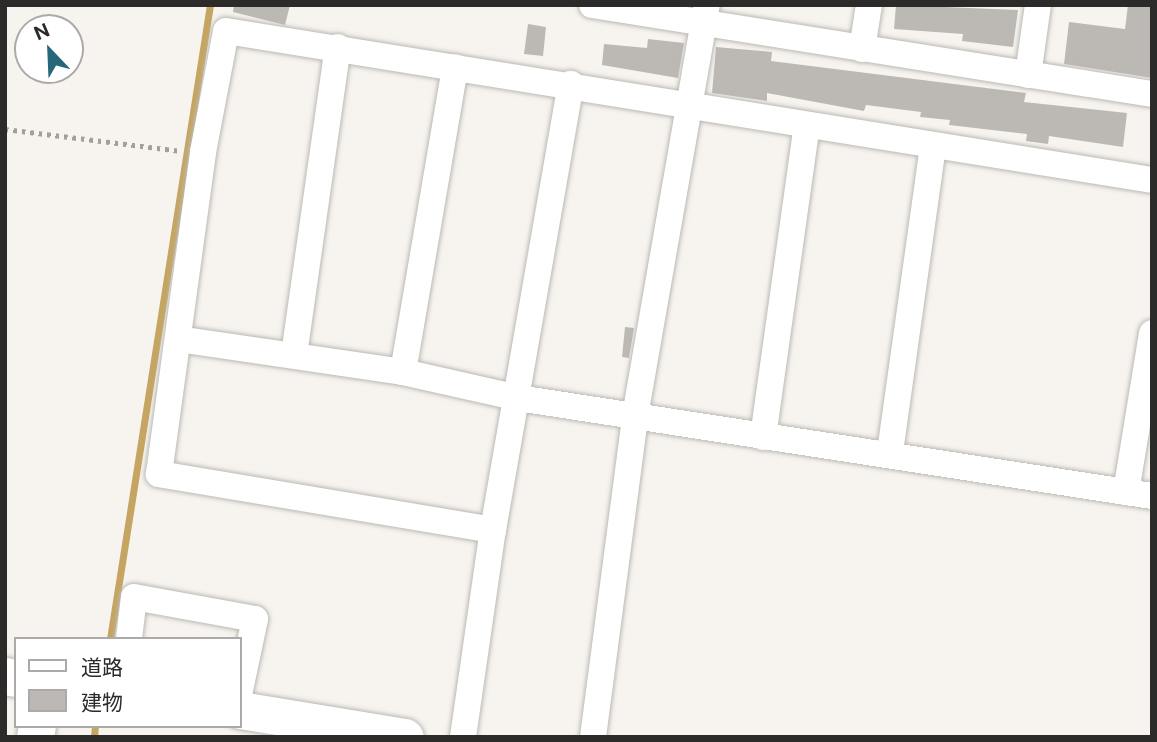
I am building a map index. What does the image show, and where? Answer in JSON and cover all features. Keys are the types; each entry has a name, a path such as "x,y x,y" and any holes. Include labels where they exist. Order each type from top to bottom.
{"main road":[{"path":"242,710 405,737"}],"street":[{"path":"592,5 706,14 862,49 1152,93"},
{"path":"862,49 869,5"},
{"path":"1028,75 1038,5"},
{"path":"593,737 635,416 692,107 706,14"},
{"path":"493,530 159,474 203,152 226,32 571,83 692,107 1152,180"},
{"path":"293,355 338,47"},
{"path":"403,372 455,67"},
{"path":"463,737 493,530 571,83"},
{"path":"763,437 807,124"},
{"path":"890,452 933,145"},
{"path":"178,339 403,372 518,398 763,437 890,452 1139,494 1152,333"},
{"path":"129,637 134,597 255,619 242,681"}],"path":[{"path":"5,128 134,149 203,152"}],"building":[{"path":"234,5 290,5 285,25 233,12"},
{"path":"896,5 1018,10 1013,47 962,41 963,34 894,29"},
{"path":"1128,5 1152,5 1152,78 1064,64 1069,22 1125,29"},
{"path":"528,24 546,27 543,56 524,54"},
{"path":"648,39 684,43 678,78 602,65 604,44 647,48"},
{"path":"716,47 772,52 771,61 1026,93 1024,102 1127,113 1123,147 1049,136 1048,144 1026,141 1027,134 949,125 950,120 920,117 921,112 866,105 864,111 767,93 767,101 712,93"},
{"path":"625,327 634,328 629,358 622,357"}],"waterway":[{"path":"110,637 210,5"},
{"path":"94,737 95,728"}]}
